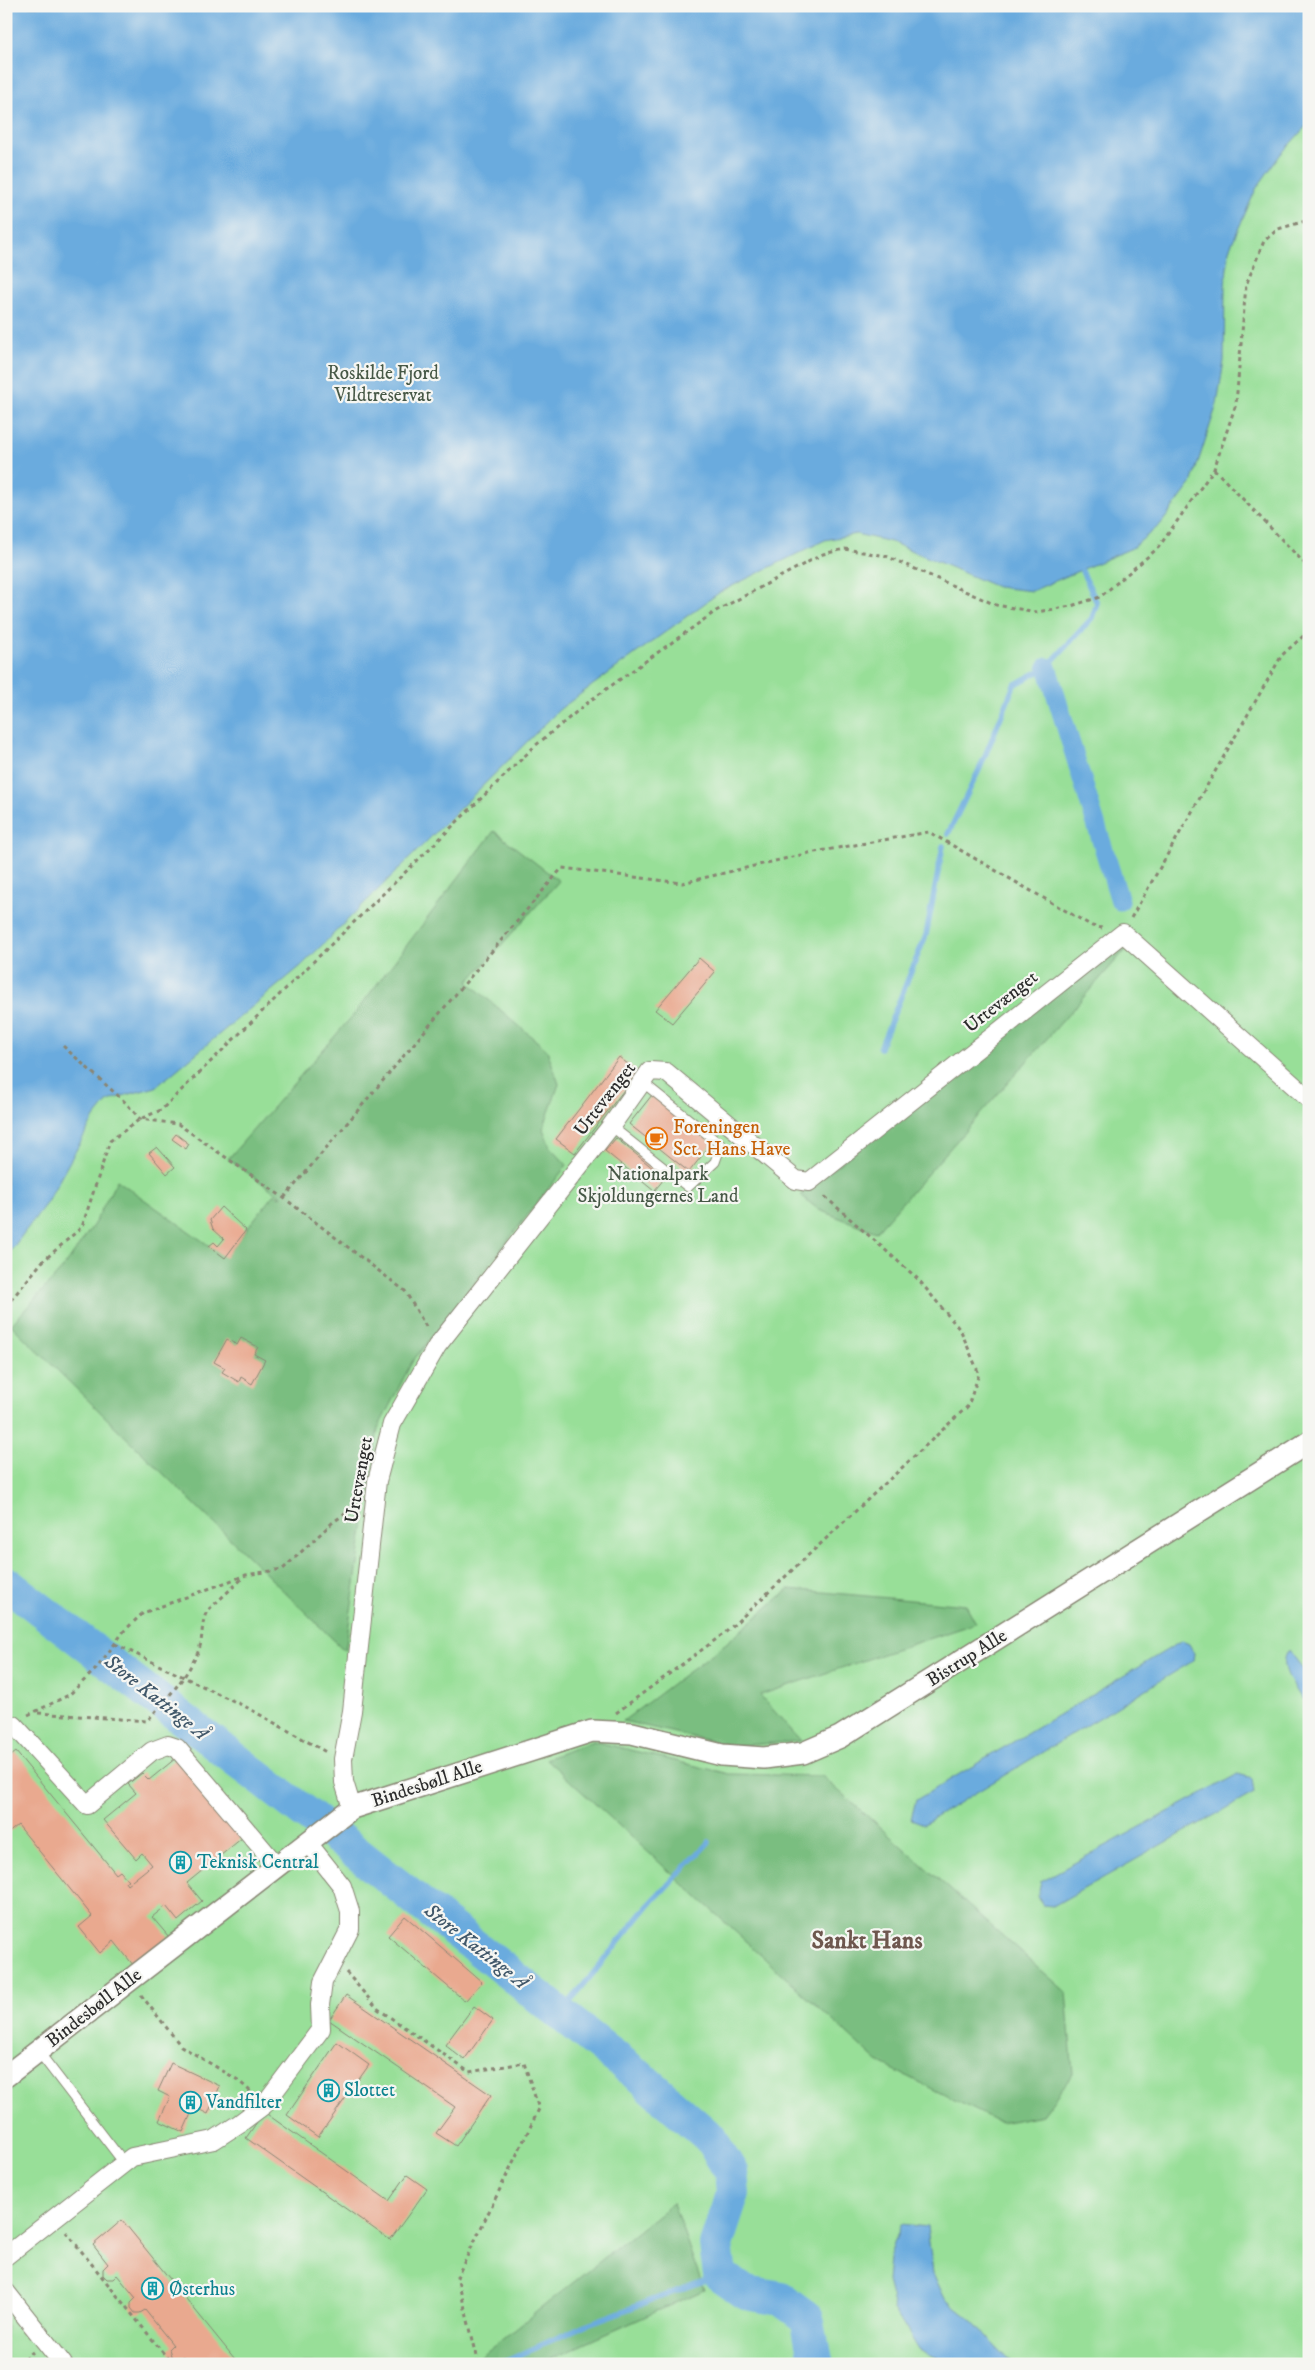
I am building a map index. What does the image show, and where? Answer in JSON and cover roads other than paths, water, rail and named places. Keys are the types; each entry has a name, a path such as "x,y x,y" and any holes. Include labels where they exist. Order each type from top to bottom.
{"street":[{"name":"Urtevænget","path":"352,1808 344,1782 343,1759 352,1711 377,1481 392,1424 437,1346 611,1126 641,1081 650,1071 666,1072 796,1180 809,1182 1122,933 1309,1099"},
{"name":"Bistrup Alle","path":"592,1731 632,1733 722,1755 764,1758 802,1753 840,1738 1309,1442"},
{"path":"10,1724 87,1805 152,1751 168,1745 177,1748 277,1866"},
{"name":"Bindesbøll Alle","path":"6,2076 352,1808 592,1731"},
{"path":"6,2256 132,2157 214,2140 264,2105 321,2029 320,2005 323,1982 350,1929 350,1911 342,1886 308,1843"},
{"path":"6,2292 63,2364"}],"lane":[{"path":"611,1126 688,1187 714,1162 721,1145 641,1081"},
{"path":"38,2051 124,2163"}],"water":[{"name":"Roskilde Fjord Vildtreservat","path":"6,6 1309,6 1309,123 1280,155 1256,189 1229,250 1225,286 1224,361 1217,404 1191,484 1160,525 1132,548 1032,591 997,587 891,542 856,534 825,540 720,592 560,709 301,966 156,1087 107,1102 94,1118 47,1202 6,1257"},
{"path":"1182,1641 1189,1644 1194,1653 1193,1661 924,1824 911,1819 916,1800"},
{"path":"1289,1650 1309,1677 1309,1701 1301,1698 1285,1668 1286,1656"},
{"path":"1238,1774 1252,1778 1254,1793 1053,1906 1042,1905 1038,1895 1041,1881"},
{"path":"901,2224 927,2227 933,2273 945,2299 968,2317 1013,2364 948,2364 919,2350 894,2309 887,2282 889,2258"}],"waterway":[{"path":"948,834 980,768 1014,685 1047,667 1092,618 1097,603 1082,571"},
{"path":"1047,667 1120,901"},
{"path":"880,1048 926,935 943,846"},
{"name":"Store Kattinge Å","path":"6,1583 348,1846 644,2080 710,2138 731,2172 733,2193 716,2245 720,2275 746,2293 781,2299 807,2318 816,2364"},
{"path":"560,2014 647,1907 709,1842"},
{"path":"500,2364 585,2325 720,2275"}],"place":[{"name":"Foreningen Sct. Hans Have","path":"657,1138"},
{"name":"Teknisk Central","path":"181,1862"},
{"name":"Slottet","path":"328,2090"},
{"name":"Vandfilter","path":"190,2102"},
{"name":"Østerhus","path":"153,2289"}],"district":[{"name":"Sankt Hans","path":"867,1941"}],"park label":[{"name":"Nationalpark Skjoldungernes Land","path":"658,1185"}]}
